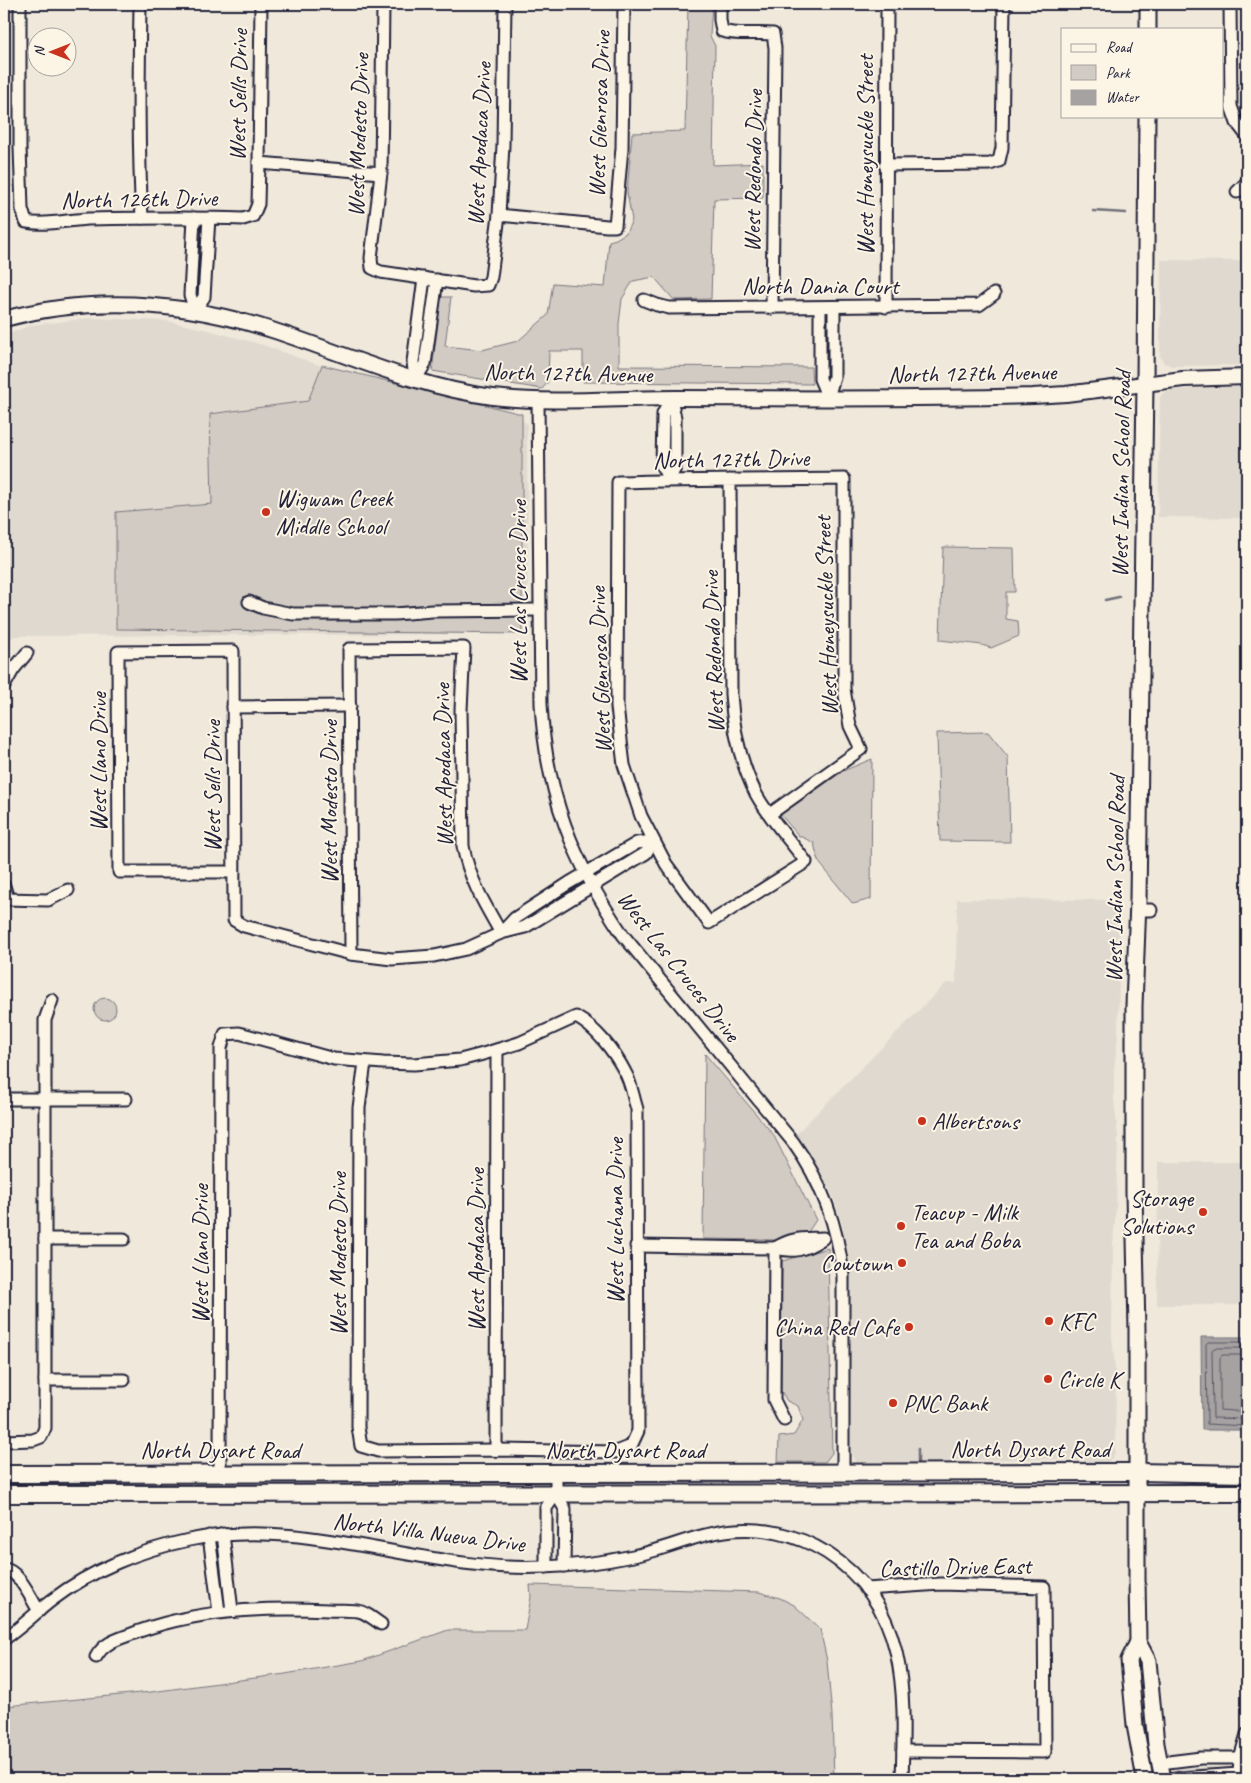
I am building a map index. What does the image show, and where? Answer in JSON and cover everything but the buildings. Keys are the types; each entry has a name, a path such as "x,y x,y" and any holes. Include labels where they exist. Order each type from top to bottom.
{"main road":[{"path":"1148,4 1148,28"},
{"name":"West Indian School Road","path":"1145,1779 1135,1725 1129,1660 1138,1642 1134,1006 1144,910 1147,118"},
{"name":"North Dysart Road","path":"4,1474 1137,1472 1247,1474"},
{"path":"843,1473 844,1494"},
{"name":"North Dysart Road","path":"4,1494 1247,1493"},
{"name":"West Indian School Road","path":"1138,1642 1148,1661 1151,1701 1163,1779"}],"street":[{"name":"North 126th Drive","path":"20,4 20,147 22,209 26,222 36,224 67,220 142,218 243,219 253,216"},
{"path":"140,4 138,98 142,218"},
{"name":"West Sells Drive","path":"253,216 258,204 261,4"},
{"name":"West Modesto Drive","path":"383,4 381,173 372,268 381,272 424,278"},
{"name":"West Apodaca Drive","path":"437,280 474,286 488,285 491,277 499,215 503,145 505,4"},
{"name":"West Glenrosa Drive","path":"499,215 615,226 622,148 624,4"},
{"name":"West Redondo Drive","path":"720,4 722,31 732,34 760,32 773,34 775,48 772,308"},
{"name":"West Honeysuckle Street","path":"886,307 887,4"},
{"path":"885,165 990,164 1000,161 1002,148 1004,4"},
{"path":"1230,4 1232,106 1237,123 1247,136"},
{"path":"259,163 381,173"},
{"path":"1237,192 1247,182"},
{"path":"194,218 190,295 195,310"},
{"path":"195,310 204,297 209,218"},
{"path":"424,278 437,280 425,364 415,380 412,362 424,278"},
{"name":"North Dania Court","path":"644,300 656,306 669,308 979,306 994,294"},
{"name":"North 127th Avenue","path":"4,319 35,311 102,304 154,305 195,310 240,320 415,380 470,394 512,399 1040,396 1183,379 1247,376"},
{"path":"820,308 820,379 828,398"},
{"path":"828,398 834,377 834,308"},
{"path":"669,480 662,466 662,423 663,414 670,398"},
{"name":"West Las Cruces Drive","path":"538,400 540,704 542,733 557,806 577,858 607,912 634,949 793,1142 807,1162 819,1185 841,1251 843,1276 843,1473"},
{"name":"West Honeysuckle Street","path":"770,814 861,749 850,726 844,689 844,479"},
{"name":"North 127th Drive","path":"618,482 844,479"},
{"name":"West Redondo Drive","path":"709,923 806,862 757,795 743,763 732,724 730,480"},
{"name":"West Glenrosa Drive","path":"618,482 617,707 624,766 641,816 653,841 666,864 709,923"},
{"path":"249,602 263,608 293,614 395,614 432,611 540,610"},
{"name":"West Modesto Drive","path":"351,954 349,649 464,648"},
{"name":"West Apodaca Drive","path":"464,648 461,710 463,846 476,890 501,933"},
{"name":"West Sells Drive","path":"233,651 234,920 244,926 351,954"},
{"name":"West Llano Drive","path":"233,651 118,652 119,872 234,872"},
{"path":"4,686 27,653"},
{"path":"233,707 350,706"},
{"path":"501,933 514,918 585,873 637,843 653,841"},
{"path":"351,954 392,959 434,956 466,949 501,933 526,927 646,853 653,841"},
{"path":"4,886 6,899 48,900 68,890"},
{"path":"4,1441 33,1440 41,1437 45,1428 45,1020 52,1000"},
{"name":"West Luchana Drive","path":"496,1450 616,1452 631,1446 638,1430 637,1109 626,1073 586,1022 576,1017 519,1043 497,1050"},
{"name":"West Llano Drive","path":"220,1474 221,1048 225,1034 239,1033 334,1058 365,1062"},
{"path":"365,1062 414,1064 451,1061 497,1050"},
{"name":"West Apodaca Drive","path":"496,1450 497,1050"},
{"name":"West Modesto Drive","path":"365,1062 359,1108 358,1427 361,1446 378,1451 496,1450"},
{"path":"4,1100 126,1099"},
{"path":"636,1246 774,1248 788,1252 794,1245 806,1238 822,1239 837,1235"},
{"path":"45,1239 124,1239"},
{"path":"774,1248 774,1400 784,1420"},
{"path":"45,1380 124,1380"},
{"path":"556,1473 556,1494 565,1509 564,1566"},
{"path":"546,1567 546,1508 556,1494"},
{"name":"North Villa Nueva Drive","path":"4,1639 68,1589 107,1567 167,1545 209,1536 254,1533 278,1534 489,1566 546,1567 634,1556 724,1531 762,1530 792,1536 810,1543 843,1564 878,1605 889,1625 898,1654 902,1693 902,1779"},
{"path":"223,1534 232,1611"},
{"path":"209,1536 219,1612"},
{"path":"4,1569 10,1570 16,1575 39,1611"},
{"name":"Castillo Drive East","path":"866,1589 956,1584 1044,1587 1045,1752 903,1751"},
{"path":"96,1657 101,1648 149,1627 219,1612 301,1609 361,1612 382,1624"},
{"path":"1163,1779 1239,1774 1240,1758 1247,1734"},
{"path":"1160,1763 1201,1758 1240,1758"}],"shaded area":[{"path":"1161,260 1247,261 1247,365 1172,366 1164,363 1160,356"},
{"name":"Wigwam Creek Middle School","path":"91,318 167,321 208,330 263,345 380,387 511,412 527,424 528,600 522,634 14,636 6,642 4,640 4,336 31,325"},
{"path":"1247,387 1247,518 1158,517 1160,397 1163,393 1172,390"},
{"path":"957,899 1120,900 1118,1037 1114,1069 1114,1099 1118,1137 1113,1245 1112,1335 1116,1382 1115,1452 1105,1465 1066,1460 1033,1459 960,1460 927,1465 863,1465 857,1463 851,1453 849,1268 847,1253 842,1224 834,1199 797,1133 946,983 956,983"},
{"name":"Storage Solutions","path":"1158,1162 1247,1162 1247,1305 1157,1305"},
{"path":"1199,1767 1247,1767 1247,1779 1174,1779 1171,1770"}],"green space":[{"path":"688,4 712,4 710,36 715,46 713,165 763,163 763,198 714,199 711,299 674,300 654,277 633,281 622,299 619,324 619,366 811,367 812,384 583,382 583,351 549,351 548,382 542,389 432,371 441,297 451,297 445,346 482,350 518,341 548,315 553,283 605,287 609,241 626,233 632,220 627,193 632,133 685,131"},
{"path":"322,365 522,414 522,634 116,629 116,512 212,504 210,414 308,401"},
{"path":"943,547 1014,548 1015,592 1006,592 1006,619 1018,621 1019,636 991,648 982,645 940,640"},
{"path":"988,732 1008,757 1010,842 940,841 937,733"},
{"path":"872,759 871,899 853,904 818,861 814,843 798,835 781,815 843,771"},
{"path":"105,998 113,1001 116,1009 113,1017 105,1020 97,1017 94,1009 97,1001"},
{"path":"705,1054 773,1134 816,1220 808,1232 778,1240 703,1239"},
{"path":"828,1248 832,1453 825,1462 778,1462 779,1437 794,1435 803,1420 798,1406 787,1401 781,1391 782,1261"},
{"path":"530,1585 759,1592 780,1598 794,1605 820,1629 827,1661 832,1715 834,1779 4,1779 4,1702 6,1706 151,1692 285,1674 362,1661 448,1630 525,1630 531,1597"}],"water":[{"path":"1201,1337 1247,1337 1247,1430 1202,1430"},
{"path":"677,1771 684,1773 687,1779 661,1779 666,1773"}],"waterway":[{"path":"1093,211 1126,213"},
{"path":"1105,600 1119,597"},
{"path":"918,1449 918,1462"}],"place":[{"name":"Wigwam Creek Middle School","path":"266,512"},
{"name":"Albertsons","path":"922,1121"},
{"name":"Storage Solutions","path":"1203,1212"},
{"name":"Teacup - Milk Tea and Boba","path":"901,1226"},
{"name":"Cowtown","path":"902,1263"},
{"name":"KFC","path":"1049,1321"},
{"name":"China Red Cafe","path":"909,1327"},
{"name":"Circle K","path":"1048,1379"},
{"name":"PNC Bank","path":"893,1403"}]}
